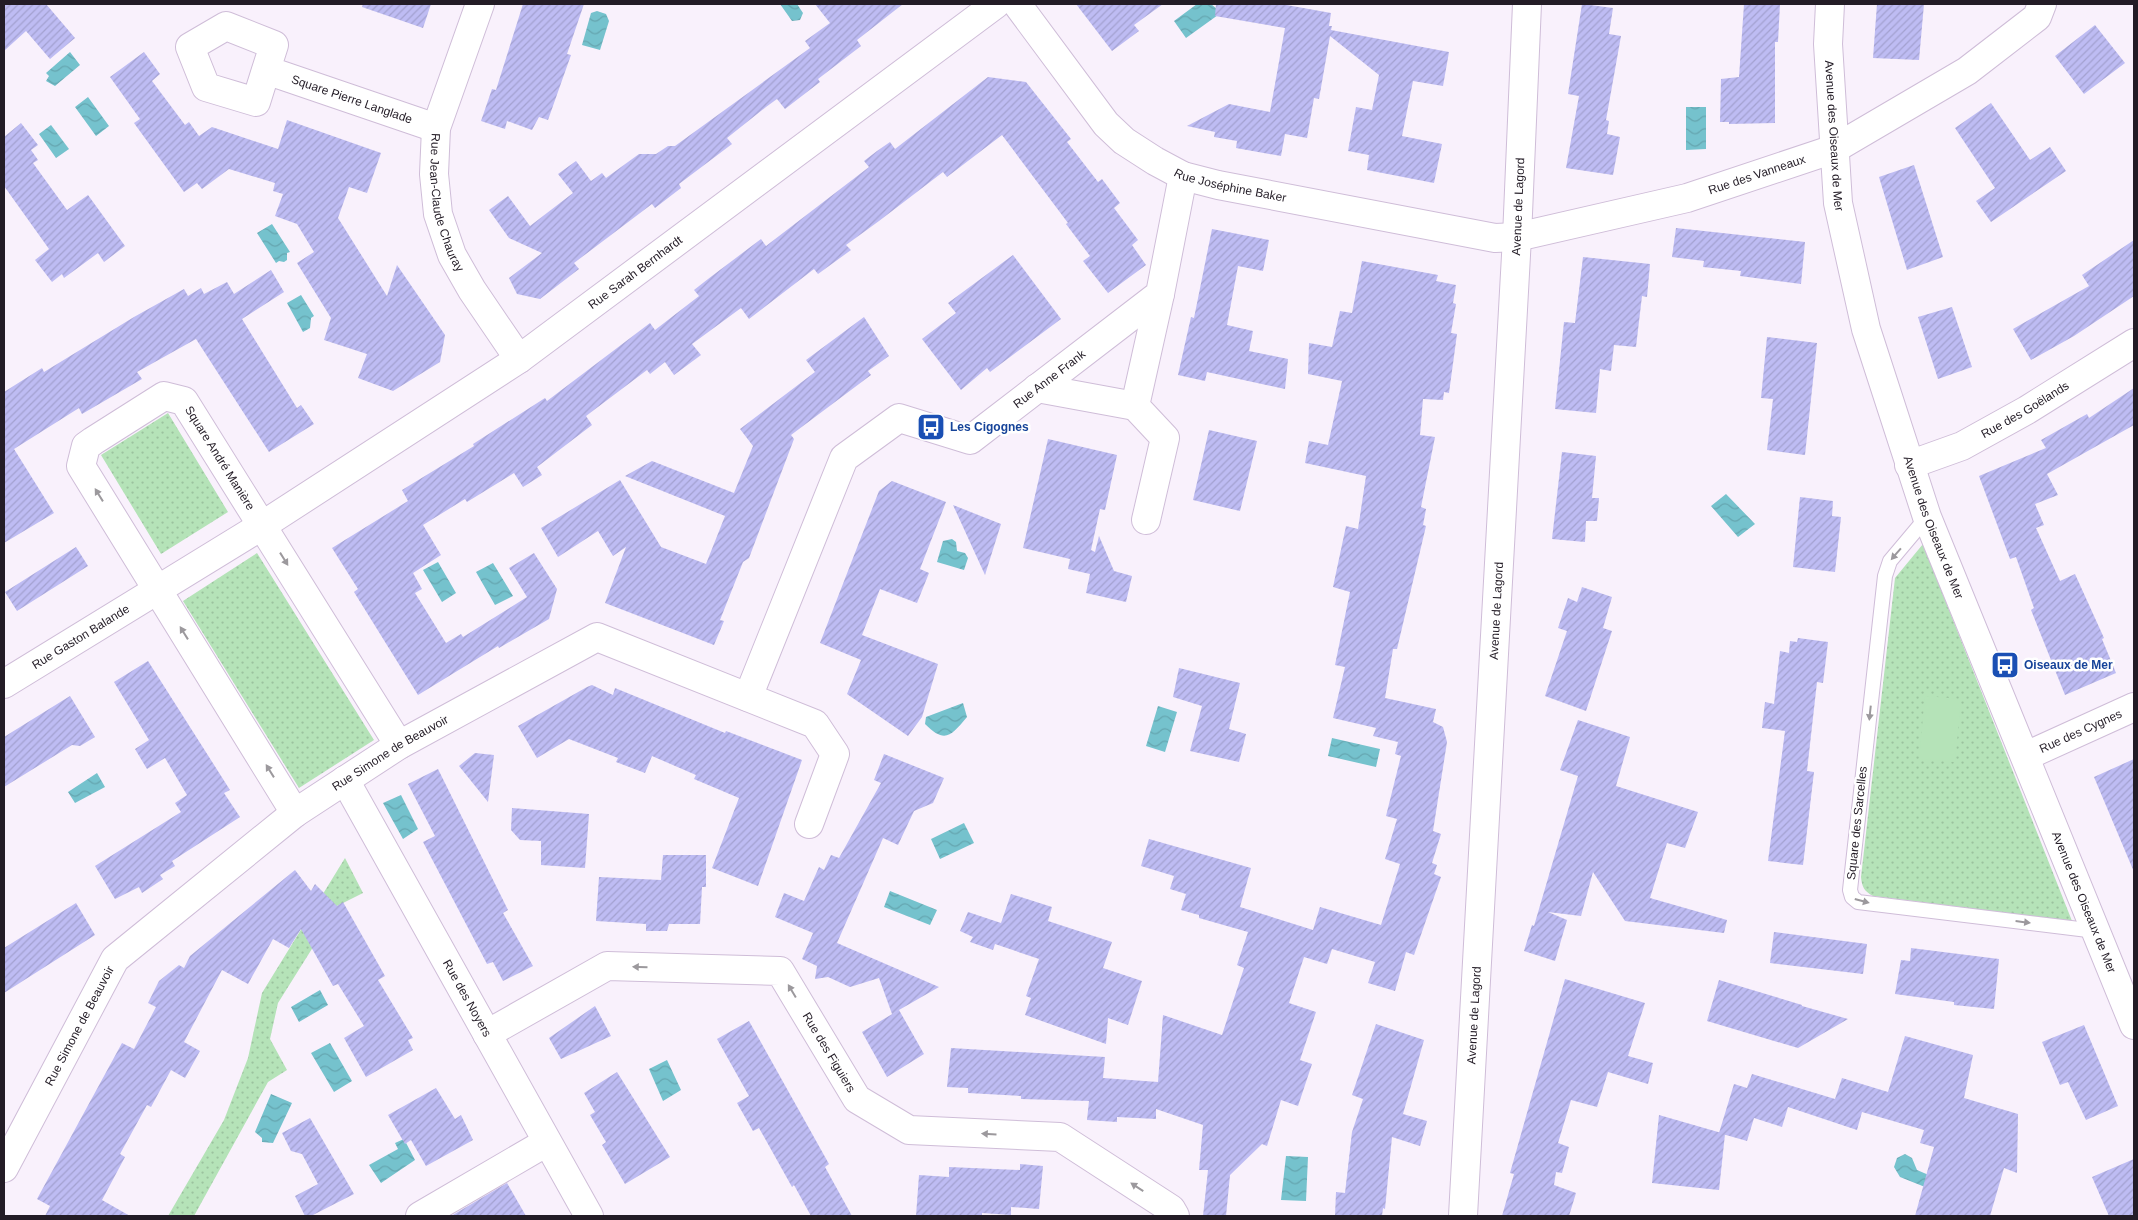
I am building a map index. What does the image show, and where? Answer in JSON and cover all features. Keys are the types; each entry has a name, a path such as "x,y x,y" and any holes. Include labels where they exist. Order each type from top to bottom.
{"street":[{"name":"Rue Jean-Claude Chauray","path":"480,4 436,128 434,174 438,214 452,255 472,290 519,359"},
{"name":"Rue Sarah Bernhardt","path":"263,525 519,359 996,4"},
{"name":"Rue Joséphine Baker","path":"1017,4 1106,124 1124,140 1155,161 1183,176 1218,185 1494,238 1517,237"},
{"name":"Avenue de Lagord","path":"1463,1216 1517,237 1527,4"},
{"name":"Avenue des Oiseaux de Mer","path":"1830,4 1828,44 1838,203 1866,328 1927,517 2134,1025"},
{"name":"Rue des Vanneaux","path":"1517,237 1687,198 1834,149 1967,72 2037,17 2042,4"},
{"name":"Square Pierre Langlade","path":"266,70 436,128"},
{"path":"1136,406 1183,176"},
{"name":"Rue Anne Frank","path":"748,697 844,458 900,418 970,440 1160,294"},
{"name":"Rue des Goëlands","path":"1909,465 1962,446 2027,410 2134,343"},
{"path":"1037,388 1136,406 1165,438 1146,520"},
{"name":"Square André Manière","path":"295,813 81,466 86,446 93,441 164,396 184,401 399,745"},
{"name":"Rue Gaston Balande","path":"4,684 263,525"},
{"name":"Rue Simone de Beauvoir","path":"4,1168 115,959 295,813 399,745 597,637 815,724 834,754 809,824"},
{"name":"Rue des Cygnes","path":"2026,756 2134,707"},
{"name":"Rue des Noyers","path":"345,780 589,1216"},
{"name":"Rue des Figuiers","path":"487,1034 607,966 780,971 857,1098 909,1130 1060,1137 1171,1209 1175,1216"},
{"path":"420,1216 547,1142"}],"lane":[{"name":"Square des Sarcelles","path":"1927,517 1890,561 1885,576 1850,890 1852,897 1858,902 2096,931"}],"green space":[{"path":"168,413 228,512 161,554 101,455"},
{"path":"1923,544 2072,921 1873,896 1863,886 1861,877 1895,578"},
{"path":"257,553 374,740 299,788 183,601"},
{"path":"1925,696 1961,699 1955,762 1919,759"},
{"path":"345,858 363,893 333,908 320,936 278,1003 270,1039 287,1070 268,1082 194,1216 168,1216 224,1120 248,1058 262,993"}],"water":[{"path":"780,4 797,4 803,13 800,20 792,21"},
{"path":"1197,4 1211,4 1217,9 1218,15 1186,38 1174,21"},
{"path":"597,11 606,14 609,21 600,50 582,45 591,13"},
{"path":"70,52 80,65 55,86 46,81 49,76 46,73"},
{"path":"88,97 109,126 96,136 75,107"},
{"path":"1686,107 1706,107 1706,149 1686,150"},
{"path":"51,125 69,149 56,158 39,134"},
{"path":"272,224 290,252 287,253 287,260 284,262 279,261 276,263 257,233"},
{"path":"301,295 314,316 311,318 310,328 303,332 287,303"},
{"path":"1726,494 1755,524 1738,537 1711,506"},
{"path":"952,539 956,542 957,551 965,553 968,558 964,570 937,562 943,541"},
{"path":"438,562 456,593 442,602 423,570"},
{"path":"493,563 513,596 495,605 476,572"},
{"path":"963,703 967,717 952,733 943,736 925,724 926,717"},
{"path":"1158,706 1177,712 1165,752 1146,746"},
{"path":"1332,738 1380,749 1376,767 1328,756"},
{"path":"97,773 105,787 75,803 68,792"},
{"path":"401,795 418,829 403,839 383,803"},
{"path":"964,823 974,843 940,859 931,839"},
{"path":"890,891 937,910 930,925 884,907"},
{"path":"320,990 328,1005 299,1022 291,1007"},
{"path":"330,1043 352,1081 334,1092 311,1053"},
{"path":"667,1060 681,1090 663,1101 649,1069"},
{"path":"271,1094 292,1103 273,1143 262,1142 262,1138 255,1132"},
{"path":"404,1139 415,1160 381,1183 369,1165 398,1149 395,1143"},
{"path":"1905,1154 1912,1158 1917,1170 1931,1176 1940,1193 1900,1177 1894,1167 1897,1158"},
{"path":"1286,1156 1308,1157 1306,1201 1281,1200"}],"building":[{"path":"4,4 46,4 75,38 50,59 26,31 4,51"},
{"path":"363,4 431,4 423,28 362,7"},
{"path":"523,4 584,4 567,54 571,55 548,120 539,117 532,130 507,121 505,129 481,121 492,89 496,90"},
{"path":"815,4 903,4 857,40 861,46 818,79 820,82 785,109 777,99 766,107 727,138 732,144 679,184 681,188 655,208 652,204 574,263 579,269 540,299 517,294 509,278 542,253 509,238 489,210 508,196 530,226 573,193 558,174 576,161 591,181 602,173 606,178 639,154 656,154 668,146 675,146 810,48 805,41 830,23"},
{"path":"1076,4 1163,4 1134,25 1139,31 1112,51"},
{"path":"1216,4 1281,4 1331,13 1329,26 1332,26 1331,30 1449,52 1443,86 1413,81 1402,136 1442,144 1434,183 1367,170 1369,155 1348,151 1356,107 1372,110 1379,75 1330,36 1319,99 1314,98 1307,138 1285,134 1281,156 1236,148 1237,141 1214,137 1215,132 1187,126 1229,104 1270,112 1285,28 1215,16"},
{"path":"1582,4 1613,8 1609,34 1621,36 1606,120 1609,121 1607,134 1620,137 1613,175 1566,168 1579,96 1568,94"},
{"path":"1744,4 1780,4 1778,42 1775,42 1775,123 1729,124 1729,122 1720,122 1721,79 1739,77"},
{"path":"1877,4 1924,4 1919,60 1873,58"},
{"path":"2095,25 2125,63 2084,94 2055,56"},
{"path":"144,52 160,74 152,81 185,125 189,122 199,136 212,127 278,149 287,120 381,153 367,193 349,187 338,218 387,296 397,265 445,335 440,362 393,391 358,378 367,354 324,340 331,318 297,263 314,252 297,224 275,216 283,194 273,191 275,183 229,169 202,189 197,183 184,192 134,123 140,119 110,77"},
{"path":"988,77 1026,82 1071,139 1067,142 1098,182 1102,179 1120,203 1114,208 1138,240 1132,245 1146,265 1108,293 1083,261 1090,256 1066,224 1068,223 1002,135 947,177 943,172 846,245 851,250 818,274 814,269 749,319 741,308 692,344 701,355 674,375 665,362 650,374 647,370 586,416 592,425 537,467 542,475 523,487 514,473 467,502 465,499 423,525 441,555 413,573 422,589 415,593 446,643 461,634 463,637 527,597 509,568 534,553 557,589 549,619 499,648 498,646 418,695 354,592 358,589 332,548 408,501 402,490 474,446 473,444 545,398 547,401 650,323 655,330 699,296 694,290 708,279 761,239 766,246 869,167 864,161 877,151 890,142 895,149"},
{"path":"1991,103 2030,160 2050,147 2066,171 1991,222 1976,201 1995,188 1955,128"},
{"path":"21,123 38,145 31,150 38,160 33,163 67,210 88,195 125,246 104,262 98,253 64,278 62,274 52,282 35,260 49,249 4,186 4,137"},
{"path":"1914,165 1943,257 1907,270 1879,177"},
{"path":"1676,228 1805,242 1801,284 1740,276 1741,271 1703,267 1704,261 1672,257"},
{"path":"1212,229 1269,240 1263,271 1238,266 1227,325 1253,331 1249,351 1288,359 1285,389 1207,372 1205,381 1178,375 1191,317 1194,318"},
{"path":"2134,240 2134,296 2074,336 2031,360 2013,329 2089,286 2082,275"},
{"path":"1013,255 1061,319 990,372 987,368 961,390 922,339 956,313 948,303"},
{"path":"1583,257 1650,264 1647,297 1642,296 1636,347 1614,345 1611,371 1600,369 1596,413 1555,409 1564,322 1575,323"},
{"path":"1362,261 1438,275 1436,281 1456,285 1453,303 1456,304 1451,333 1457,334 1449,393 1444,392 1443,400 1423,399 1420,435 1435,437 1421,507 1426,509 1423,525 1426,526 1397,649 1393,649 1385,698 1436,709 1433,722 1443,727 1447,742 1433,831 1441,834 1432,863 1437,865 1434,874 1441,877 1414,955 1406,952 1395,991 1368,983 1375,962 1332,949 1327,964 1304,957 1289,1003 1316,1012 1300,1060 1312,1064 1298,1106 1281,1100 1267,1146 1262,1144 1230,1175 1226,1216 1203,1216 1208,1170 1199,1170 1203,1125 1156,1109 1156,1119 1117,1117 1117,1122 1087,1120 1089,1101 1021,1099 1021,1096 968,1093 968,1088 947,1087 951,1048 1105,1057 1103,1078 1158,1082 1163,1015 1222,1035 1244,968 1237,965 1248,932 1199,918 1199,915 1181,910 1186,894 1170,889 1174,876 1141,866 1149,839 1251,868 1240,907 1313,930 1320,907 1381,925 1400,864 1385,859 1397,819 1386,816 1401,756 1395,754 1398,742 1373,736 1376,728 1333,718 1345,667 1335,665 1350,592 1333,587 1346,526 1358,529 1366,476 1305,463 1309,441 1328,445 1342,381 1308,374 1309,343 1332,347 1340,311 1352,313"},
{"path":"271,270 284,292 242,319 297,408 301,405 314,424 269,452 196,339 137,372 142,379 82,414 79,408 14,449 54,513 4,543 4,392 42,368 44,372 184,289 188,296 201,288 204,294 227,282 234,294"},
{"path":"1952,307 1972,367 1938,379 1918,317"},
{"path":"864,317 889,356 868,371 871,375 791,435 794,439 749,558 743,562 720,620 724,621 714,645 605,603 626,547 613,556 598,531 558,557 541,528 620,480 661,547 706,564 725,516 625,476 652,461 734,493 753,446 740,429 815,372 806,360"},
{"path":"1767,337 1817,343 1805,455 1767,450 1773,399 1761,398"},
{"path":"2134,388 2134,425 2047,474 2058,495 2035,504 2044,525 2036,528 2060,581 2075,574 2104,638 2102,639 2116,673 2065,695 2031,610 2034,608 2016,557 2010,559 1979,476 2046,448 2041,440 2087,414 2089,418"},
{"path":"1209,430 1257,441 1240,511 1193,500"},
{"path":"1048,439 1117,455 1105,510 1100,509 1091,550 1095,552 1099,536 1114,571 1132,576 1126,602 1086,593 1090,574 1068,569 1070,559 1023,548"},
{"path":"1562,452 1596,456 1592,498 1599,498 1597,521 1586,521 1585,542 1552,539"},
{"path":"892,481 946,502 920,569 929,573 917,603 880,589 862,635 938,664 922,717 908,736 847,694 861,660 820,643 879,491"},
{"path":"1800,497 1833,501 1832,516 1841,517 1835,572 1793,567"},
{"path":"953,505 1001,524 985,575"},
{"path":"76,547 88,566 17,611 5,592"},
{"path":"1582,587 1612,597 1603,628 1612,631 1586,711 1545,696 1567,631 1558,628 1568,598 1577,602"},
{"path":"1798,638 1828,642 1823,683 1817,682 1807,771 1814,772 1803,865 1768,861 1785,731 1762,728 1765,702 1774,704 1780,651 1789,653 1790,641 1797,642"},
{"path":"148,661 230,790 224,793 240,817 172,861 175,866 160,875 163,879 142,893 139,887 115,899 95,866 181,812 175,803 187,795 165,758 147,769 135,749 149,740 114,682"},
{"path":"1179,668 1240,683 1229,729 1246,734 1239,762 1190,751 1202,706 1173,697"},
{"path":"592,685 613,695 615,688 725,733 726,731 802,760 758,886 712,868 739,798 694,779 696,775 652,756 645,773 616,762 618,758 569,739 537,758 518,726"},
{"path":"70,696 95,737 80,746 72,745 4,787 4,737"},
{"path":"1578,720 1630,737 1616,786 1698,812 1685,848 1667,843 1650,898 1727,920 1724,933 1625,921 1593,872 1581,916 1548,912 1567,920 1555,961 1524,951 1532,925 1534,926 1578,776 1560,770"},
{"path":"475,753 494,755 488,802 459,766"},
{"path":"884,754 944,778 933,803 914,811 898,845 883,838 837,943 939,987 892,1014 879,978 850,987 828,977 815,979 817,966 802,959 813,933 775,917 784,893 804,901 819,867 824,870 831,855 839,858 881,783 874,780"},
{"path":"2134,759 2134,872 2094,777"},
{"path":"438,769 508,910 503,913 533,966 503,981 493,962 487,964 423,842 435,836 408,784"},
{"path":"512,808 589,814 585,868 541,865 541,841 520,840 511,830"},
{"path":"663,855 706,855 706,887 702,887 700,924 669,924 667,931 646,931 646,924 596,921 599,877 661,880"},
{"path":"295,870 311,891 315,884 337,906 343,902 385,976 378,980 413,1038 408,1040 413,1050 366,1077 344,1038 364,1026 338,984 333,986 301,929 289,948 273,939 248,984 222,970 184,1042 200,1051 185,1078 171,1070 151,1107 147,1105 120,1154 125,1157 102,1200 130,1216 45,1216 50,1206 37,1199 122,1043 134,1049 156,1007 148,1003 159,981 179,965 184,968 190,956"},
{"path":"1011,894 1052,907 1048,921 1112,942 1103,968 1142,981 1128,1025 1108,1018 1106,1044 1025,1015 1031,998 1026,996 1039,959 995,944 993,950 970,942 973,937 960,931 968,912 1001,923"},
{"path":"76,903 95,935 4,993 4,948"},
{"path":"1774,932 1867,944 1863,974 1770,963"},
{"path":"1911,948 1999,959 1994,1009 1954,1005 1954,1002 1895,994 1901,960 1910,961"},
{"path":"1565,979 1645,1003 1628,1056 1653,1063 1648,1084 1608,1072 1597,1107 1571,1100 1558,1143 1569,1147 1562,1173 1556,1172 1554,1185 1576,1193 1569,1216 1502,1216 1514,1174 1510,1173"},
{"path":"1719,980 1848,1019 1798,1048 1707,1021"},
{"path":"595,1006 611,1036 561,1059 549,1038"},
{"path":"899,1010 924,1054 887,1077 862,1032"},
{"path":"749,1021 829,1164 825,1167 852,1216 811,1216 794,1185 792,1187 759,1128 753,1131 737,1103 749,1096 717,1039"},
{"path":"1376,1024 1424,1040 1403,1114 1427,1121 1420,1146 1392,1137 1385,1209 1383,1208 1382,1216 1335,1216 1336,1192 1345,1193 1352,1132 1363,1099 1352,1095"},
{"path":"2084,1025 2118,1106 2086,1120 2068,1082 2060,1085 2042,1042"},
{"path":"1905,1036 1973,1055 1964,1098 2018,1114 2017,1173 2004,1168 1990,1216 1915,1216 1934,1147 1920,1143 1924,1130 1862,1112 1857,1130 1788,1107 1782,1127 1754,1118 1747,1141 1719,1133 1734,1084 1747,1088 1752,1074 1835,1099 1842,1078 1888,1092"},
{"path":"617,1072 670,1157 625,1184 602,1145 606,1142 590,1115 595,1112 584,1093"},
{"path":"436,1088 455,1119 461,1115 473,1140 426,1166 411,1140 405,1144 388,1115"},
{"path":"1659,1115 1725,1134 1719,1190 1652,1183"},
{"path":"310,1118 354,1194 311,1216 305,1216 295,1196 318,1184 302,1154 291,1151 282,1133"},
{"path":"2134,1159 2134,1216 2109,1216 2092,1177"},
{"path":"1020,1164 1043,1166 1039,1209 1011,1207 1011,1215 982,1213 982,1216 916,1216 919,1175 949,1177 949,1167 1020,1170"},
{"path":"507,1183 526,1216 451,1216"}],"place":[{"name":"Les Cigognes","path":"931,427"},
{"name":"Oiseaux de Mer","path":"2005,665"}]}
